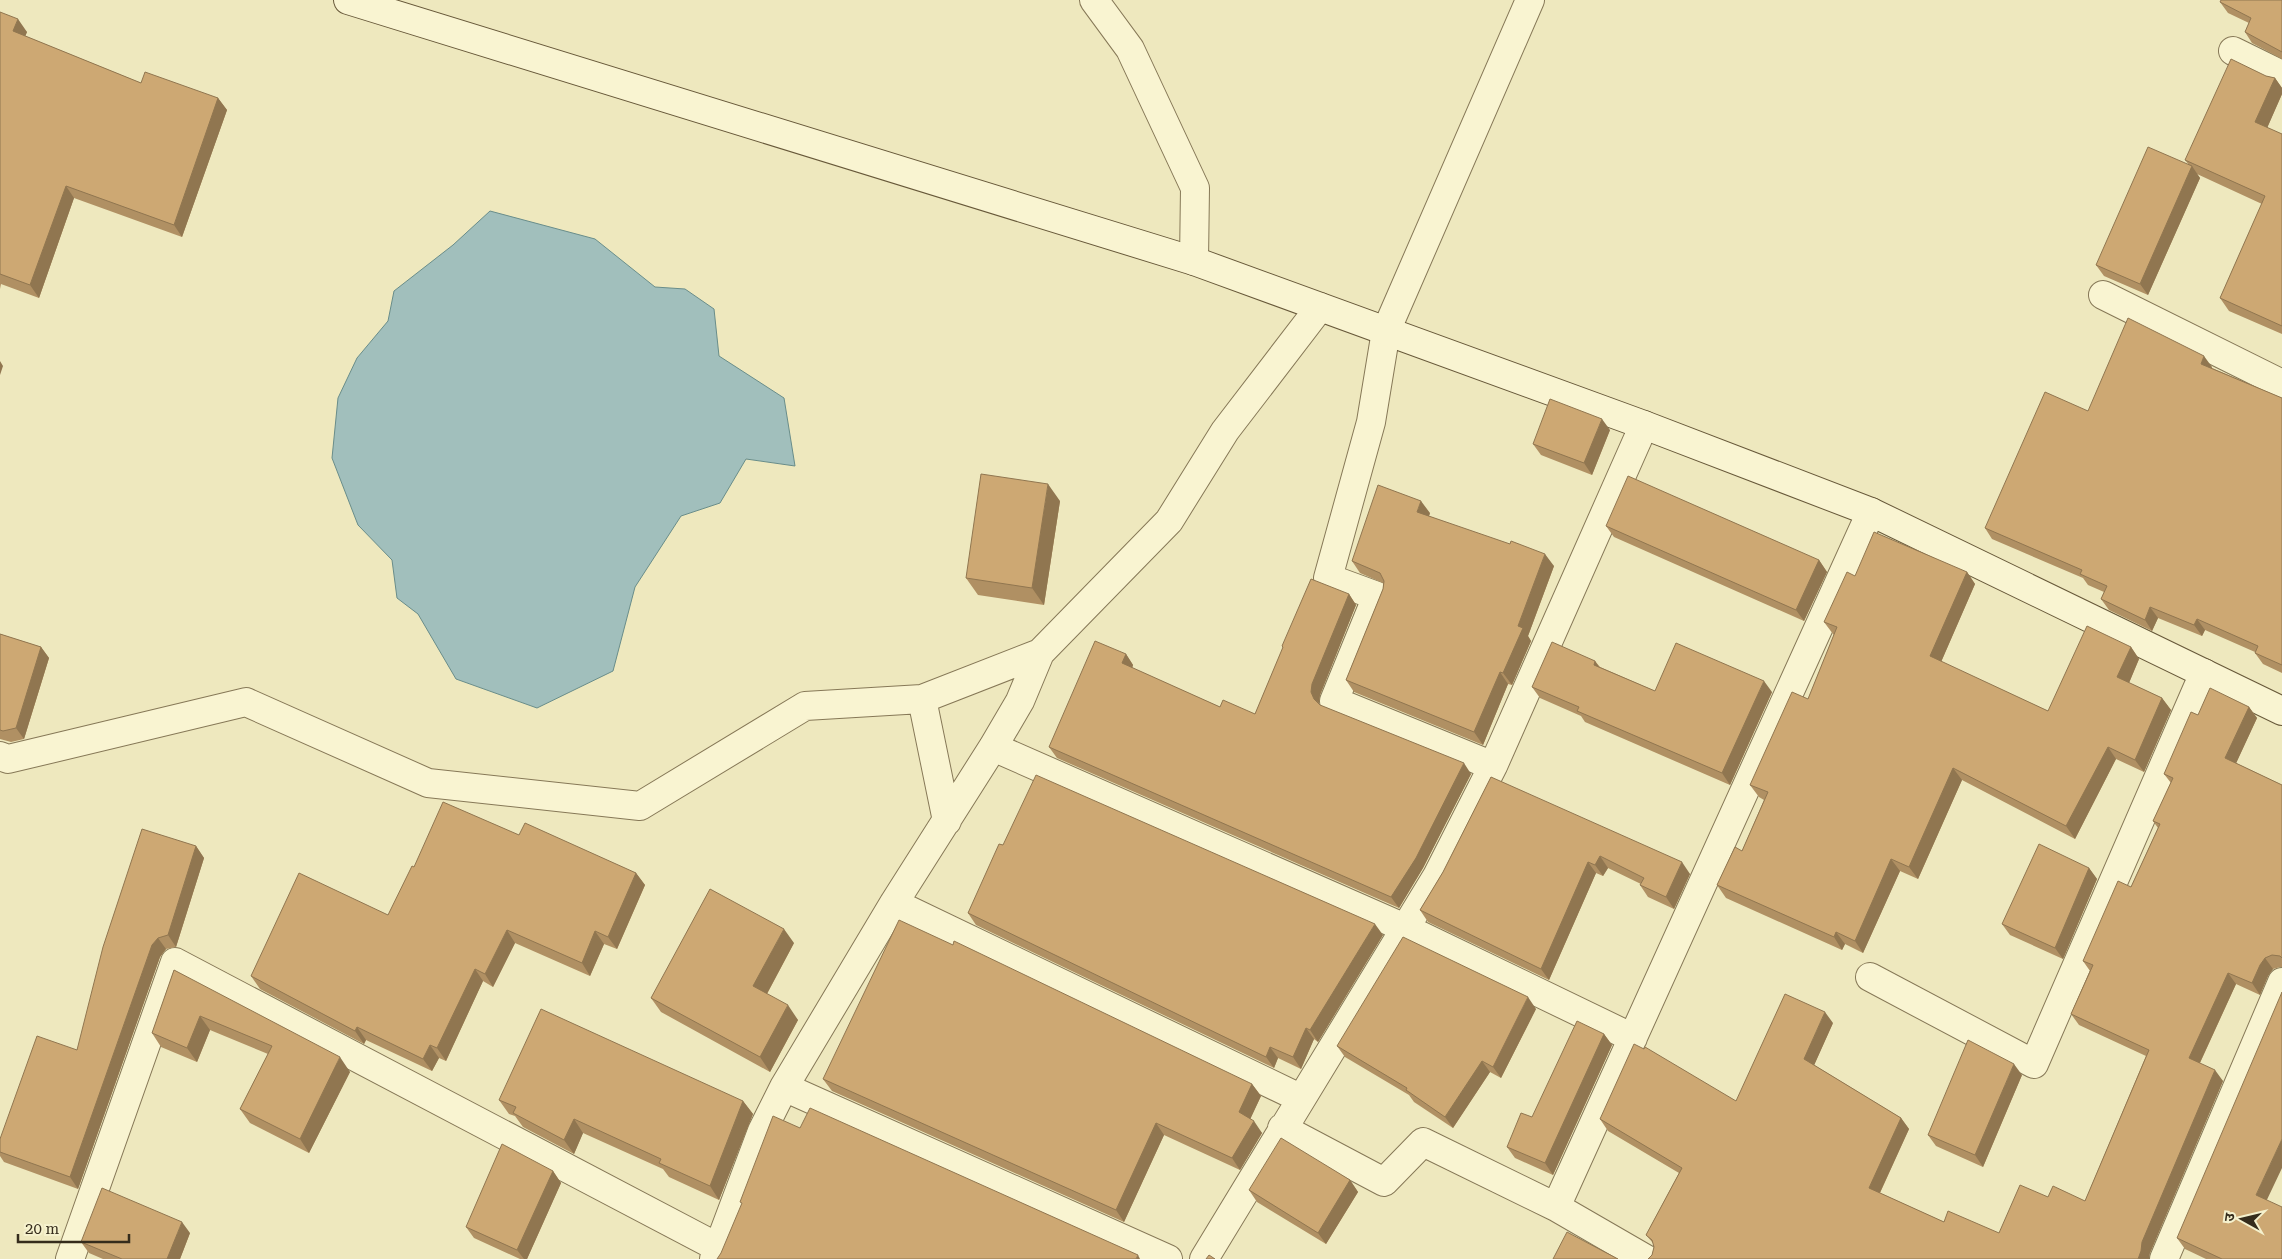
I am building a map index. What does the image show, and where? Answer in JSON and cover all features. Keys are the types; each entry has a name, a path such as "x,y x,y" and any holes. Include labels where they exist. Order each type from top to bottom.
{"street":[{"path":"348,0 1194,261 1386,330 1644,425 1871,512 2282,711"},
{"path":"1094,0 1130,49 1195,188 1194,261"},
{"path":"1494,766 1334,701 1377,596 1328,578 1371,422 1386,330 1530,0"},
{"path":"2233,51 2282,75"},
{"path":"2103,295 2282,384"},
{"path":"70,1259 175,962 716,1256 762,1131 784,1087 894,903 993,747 1020,700 1040,653 1169,521 1225,431 1320,307"},
{"path":"1204,1259 1300,1098 1437,876 1494,766 1644,425"},
{"path":"1556,1207 1871,512"},
{"path":"0,756 8,759 246,702 428,783 640,806 805,706 922,698 1040,653"},
{"path":"1870,977 2034,1064 2204,673"},
{"path":"922,698 947,821"},
{"path":"993,747 1404,928 1632,1038"},
{"path":"894,903 1300,1098"},
{"path":"2164,1259 2282,982"},
{"path":"784,1087 1168,1259"},
{"path":"1282,1128 1384,1182 1423,1142 1556,1207 1646,1259"}],"water":[{"path":"490,211 595,239 655,287 685,289 714,309 719,356 784,398 795,466 746,459 720,503 681,516 635,587 613,671 537,708 456,679 418,614 397,598 392,560 358,525 332,458 338,398 357,358 388,321 394,291 453,245"}],"building":[{"path":"2221,0 2282,0 2282,52 2245,32 2251,18 2220,2"},
{"path":"0,12 18,19 13,31 141,83 145,72 218,98 174,225 66,186 30,285 0,274"},
{"path":"2231,59 2266,76 2275,78 2255,122 2282,134 2282,326 2220,298 2265,196 2185,160"},
{"path":"2148,147 2192,166 2140,284 2096,265"},
{"path":"2128,318 2204,356 2201,364 2282,398 2282,665 2255,653 2258,646 2197,619 2194,625 2150,607 2145,620 2101,599 2107,586 2080,574 2082,570 1985,528 2045,392 2088,411"},
{"path":"1550,399 1602,419 1584,463 1533,444"},
{"path":"981,474 1048,484 1032,588 966,578"},
{"path":"1628,476 1819,560 1796,610 1606,526"},
{"path":"1378,485 1421,501 1417,512 1510,544 1511,541 1545,554 1518,626 1523,628 1503,673 1500,672 1474,732 1346,680 1383,589 1384,581 1380,573 1352,561"},
{"path":"1874,532 1967,572 1930,656 2048,711 2087,626 2131,647 2117,677 2162,698 2135,760 2108,747 2066,826 1953,768 1909,867 1891,859 1855,941 1836,932 1834,937 1717,885 1735,847 1742,851 1768,792 1750,785 1792,692 1808,699 1837,627 1824,622 1847,572 1855,576"},
{"path":"1311,579 1349,594 1312,684 1311,692 1314,699 1320,705 1464,763 1416,858 1391,897 1049,747 1095,641 1126,654 1122,663 1220,707 1223,700 1255,714"},
{"path":"0,634 41,647 16,728 3,731 0,730"},
{"path":"1552,642 1595,661 1594,665 1655,691 1676,643 1764,681 1722,773 1577,711 1579,707 1532,687"},
{"path":"2210,688 2249,707 2225,758 2282,785 2282,958 2272,955 2265,958 2252,983 2228,973 2189,1058 2215,1070 2142,1242 2138,1259 1648,1259 1652,1255 1654,1247 1652,1240 1646,1235 1682,1168 1600,1119 1634,1044 1644,1049 1645,1047 1736,1101 1785,994 1825,1012 1804,1059 1901,1118 1869,1188 1944,1222 1948,1211 1999,1233 2020,1185 2048,1197 2053,1186 2085,1201 2149,1050 2071,1014 2093,965 2083,961 2118,881 2131,887 2160,824 2153,821 2173,778 2164,774 2191,712 2198,715"},
{"path":"1036,775 1375,924 1310,1030 1306,1028 1293,1057 1270,1047 1266,1057 968,913 999,844 1003,845"},
{"path":"1491,777 1682,862 1666,897 1640,885 1644,878 1600,856 1595,865 1588,862 1541,969 1420,910 1443,872"},
{"path":"443,802 519,835 525,823 636,873 608,937 595,931 582,963 507,930 485,974 475,969 437,1048 430,1045 423,1059 357,1027 355,1031 251,976 299,873 388,915 412,866 414,867"},
{"path":"142,829 196,846 168,935 158,938 152,945 70,1177 0,1152 0,1139 37,1036 77,1050 103,947"},
{"path":"2039,844 2089,868 2055,948 2002,924"},
{"path":"710,889 784,929 753,986 788,1005 760,1057 651,998"},
{"path":"899,920 953,945 954,941 1252,1084 1239,1112 1254,1121 1232,1158 1156,1123 1116,1210 823,1079"},
{"path":"1403,937 1528,997 1493,1067 1482,1061 1445,1117 1406,1090 1407,1088 1337,1046"},
{"path":"174,970 340,1057 300,1139 240,1109 272,1046 200,1016 187,1048 152,1033"},
{"path":"2282,992 2282,1139 2256,1195 2282,1207 2282,1259 2222,1259 2177,1238"},
{"path":"541,1009 743,1101 710,1186 659,1163 661,1159 574,1119 564,1140 513,1113 516,1107 499,1100"},
{"path":"1577,1021 1604,1034 1545,1163 1507,1147 1521,1113 1532,1117"},
{"path":"1968,1040 2014,1064 1975,1155 1928,1135"},
{"path":"810,1108 1138,1255 1136,1259 717,1259 742,1203 740,1202 773,1116 800,1128"},
{"path":"1281,1138 1350,1180 1318,1233 1249,1190"},
{"path":"502,1144 553,1171 517,1250 466,1227"},
{"path":"102,1188 182,1222 167,1259 122,1259 81,1242"},
{"path":"1567,1232 1618,1259 1553,1259"},
{"path":"1209,1255 1215,1259 1206,1259"}]}
